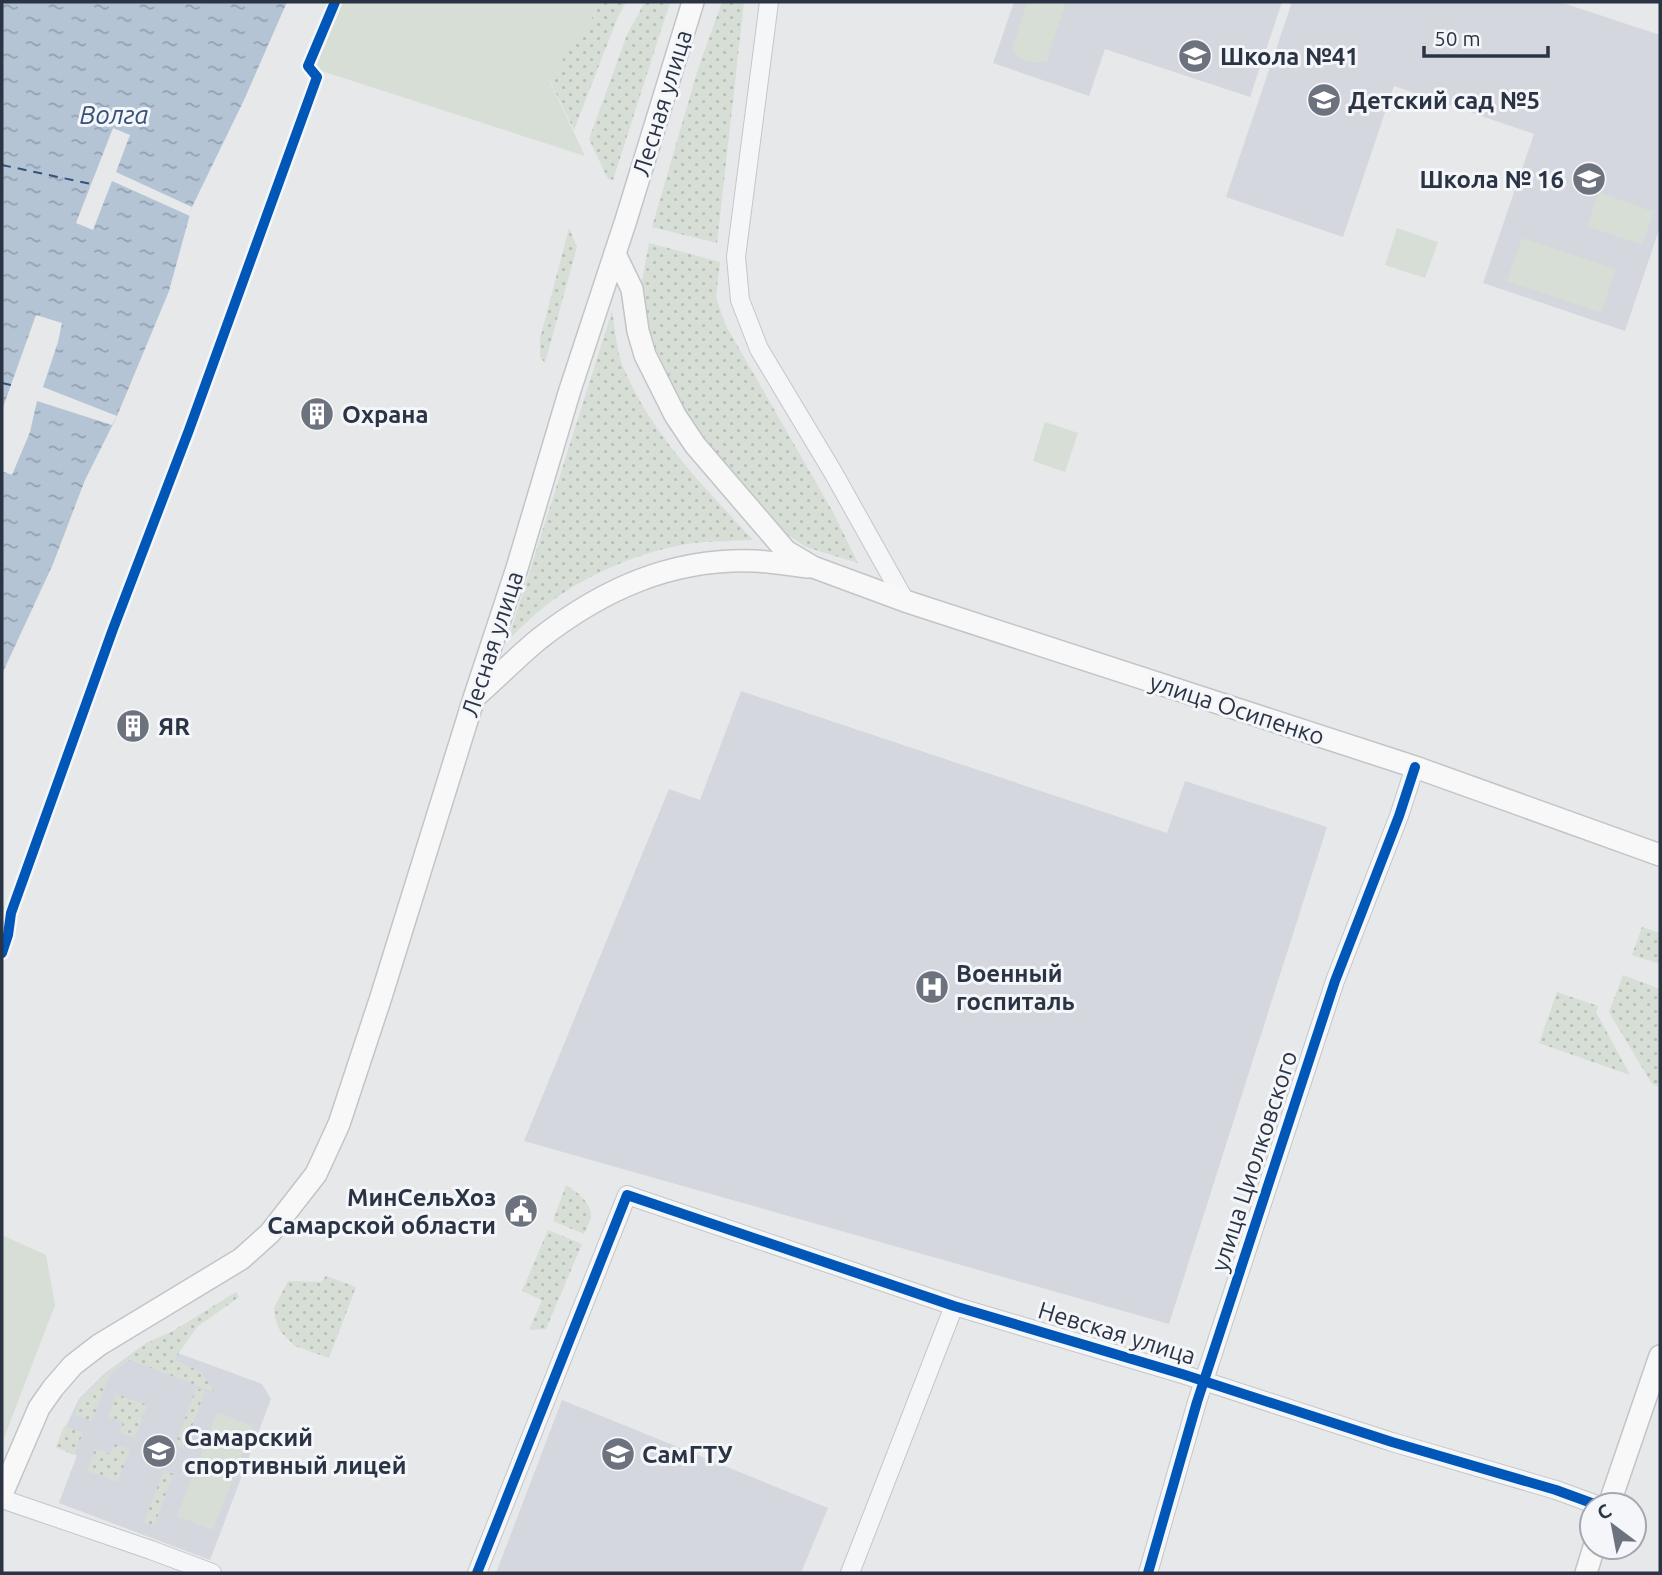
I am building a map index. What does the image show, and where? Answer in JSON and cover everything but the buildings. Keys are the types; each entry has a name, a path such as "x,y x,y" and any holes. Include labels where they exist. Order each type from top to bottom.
{"main road":[{"name":"Лесная улица","path":"2,1496 39,1408 73,1365 99,1345 240,1259 270,1233 316,1174 339,1124 381,997 693,2"},
{"name":"улица Осипенко","path":"615,254 632,289 638,331 645,355 675,415 695,445 786,551 813,567 905,601 1415,767 1660,855"},
{"name":"улица Осипенко","path":"474,698 538,640 588,604 634,581 681,566 719,562 755,561 813,567"},
{"path":"1614,1491 1660,1356"}],"street":[{"path":"769,2 736,257 740,300 759,349 834,474 905,601"},
{"name":"улица Циолковского","path":"1148,1573 1204,1381 1335,981 1399,816 1415,767"},
{"name":"Невская улица","path":"477,1573 627,1195 954,1306 1578,1498"},
{"path":"850,1573 954,1306"},
{"path":"2,1496 212,1573"}],"shaded area":[{"path":"327,2 600,2 587,27 565,55 556,73 548,78 585,156 303,65"},
{"path":"600,2 626,2 574,130 548,77 551,67 587,27"},
{"path":"645,2 670,2 613,180 608,179 589,139 627,35"},
{"path":"722,2 744,2 717,243 652,227 698,69"},
{"name":"Школа №41","path":"1014,2 1282,2 1250,97 1105,49 1089,96 993,63"},
{"path":"1027,2 1066,2 1047,61 1028,61 1012,50"},
{"path":"1292,2 1560,2 1660,35 1660,227 1625,331 1483,283 1534,134 1394,86 1343,237 1226,197"},
{"path":"1599,192 1654,212 1642,245 1587,226"},
{"path":"569,228 577,247 545,363 540,357 540,339"},
{"path":"1397,228 1438,242 1425,278 1385,265"},
{"path":"1522,238 1616,269 1601,313 1507,281"},
{"path":"649,243 720,262 716,297 725,324 834,514 858,563 806,547 785,533 687,417 652,344 641,308 642,281"},
{"path":"612,311 622,364 647,413 679,458 753,540 693,543 653,552 614,566 560,595 508,640"},
{"path":"1045,422 1078,433 1065,472 1033,461"},
{"name":"Военный госпиталь","path":"741,691 1167,833 1185,781 1327,827 1169,1324 524,1141 669,789 700,800"},
{"path":"1642,927 1660,933 1660,964 1632,955"},
{"path":"1623,975 1660,989 1660,1087 1652,1084 1609,1012"},
{"path":"1557,992 1598,1006 1596,1012 1630,1075 1539,1043"},
{"path":"566,1185 579,1194 591,1212 584,1234 553,1221"},
{"path":"548,1230 582,1244 546,1329 529,1330 542,1300 522,1291"},
{"path":"2,1235 46,1255 55,1305 2,1443"},
{"path":"326,1276 356,1287 329,1358 295,1346 280,1331 274,1308 288,1281 321,1282"},
{"path":"236,1292 239,1297 197,1327 174,1360 202,1372 214,1392 130,1360 110,1374 92,1421 74,1414 80,1400 105,1374 151,1341 173,1331"},
{"name":"Самарский спортивный лицей","path":"148,1342 262,1384 271,1399 210,1560 59,1503 77,1455 56,1447 79,1399 105,1373"},
{"path":"196,1388 205,1391 184,1448 175,1445"},
{"path":"116,1394 147,1405 135,1438 120,1433 123,1422 108,1417"},
{"name":"СамГТУ","path":"562,1400 828,1508 801,1573 496,1573"},
{"path":"217,1412 253,1426 213,1530 177,1516"},
{"path":"64,1426 83,1433 74,1455 56,1447"},
{"path":"115,1444 130,1449 118,1482 87,1471 95,1449 111,1454"},
{"path":"164,1470 173,1474 154,1526 144,1522"}],"water":[{"name":"Волга","path":"2,2 287,2 244,100 192,207 169,291 117,416 85,480 53,564 2,674"}],"pier":[{"path":"113,128 130,135 116,172 192,207 190,216 112,181 93,230 76,223"},
{"path":"36,315 62,323 43,387 117,416 112,425 37,401 30,432 12,475 2,471 2,410"}],"ferry route":[{"path":"2,165 91,184"},
{"path":"2,383 11,385"}],"cycle path":[{"path":"2,953 11,913 113,629 189,430 317,77 308,66 335,2"},
{"path":"1148,1573 1197,1402 1335,981 1399,816 1415,767"},
{"path":"477,1573 627,1195 954,1306 1578,1498"}],"place":[{"name":"Школа №41","path":"1195,56"},
{"name":"Детский сад №5","path":"1324,100"},
{"name":"Школа № 16","path":"1589,179"},
{"name":"Охрана","path":"317,414"},
{"name":"ЯR","path":"133,726"},
{"name":"Военный госпиталь","path":"932,987"},
{"name":"МинСельХоз Самарской области","path":"521,1211"},
{"name":"Самарский спортивный лицей","path":"159,1451"},
{"name":"СамГТУ","path":"618,1454"}]}
